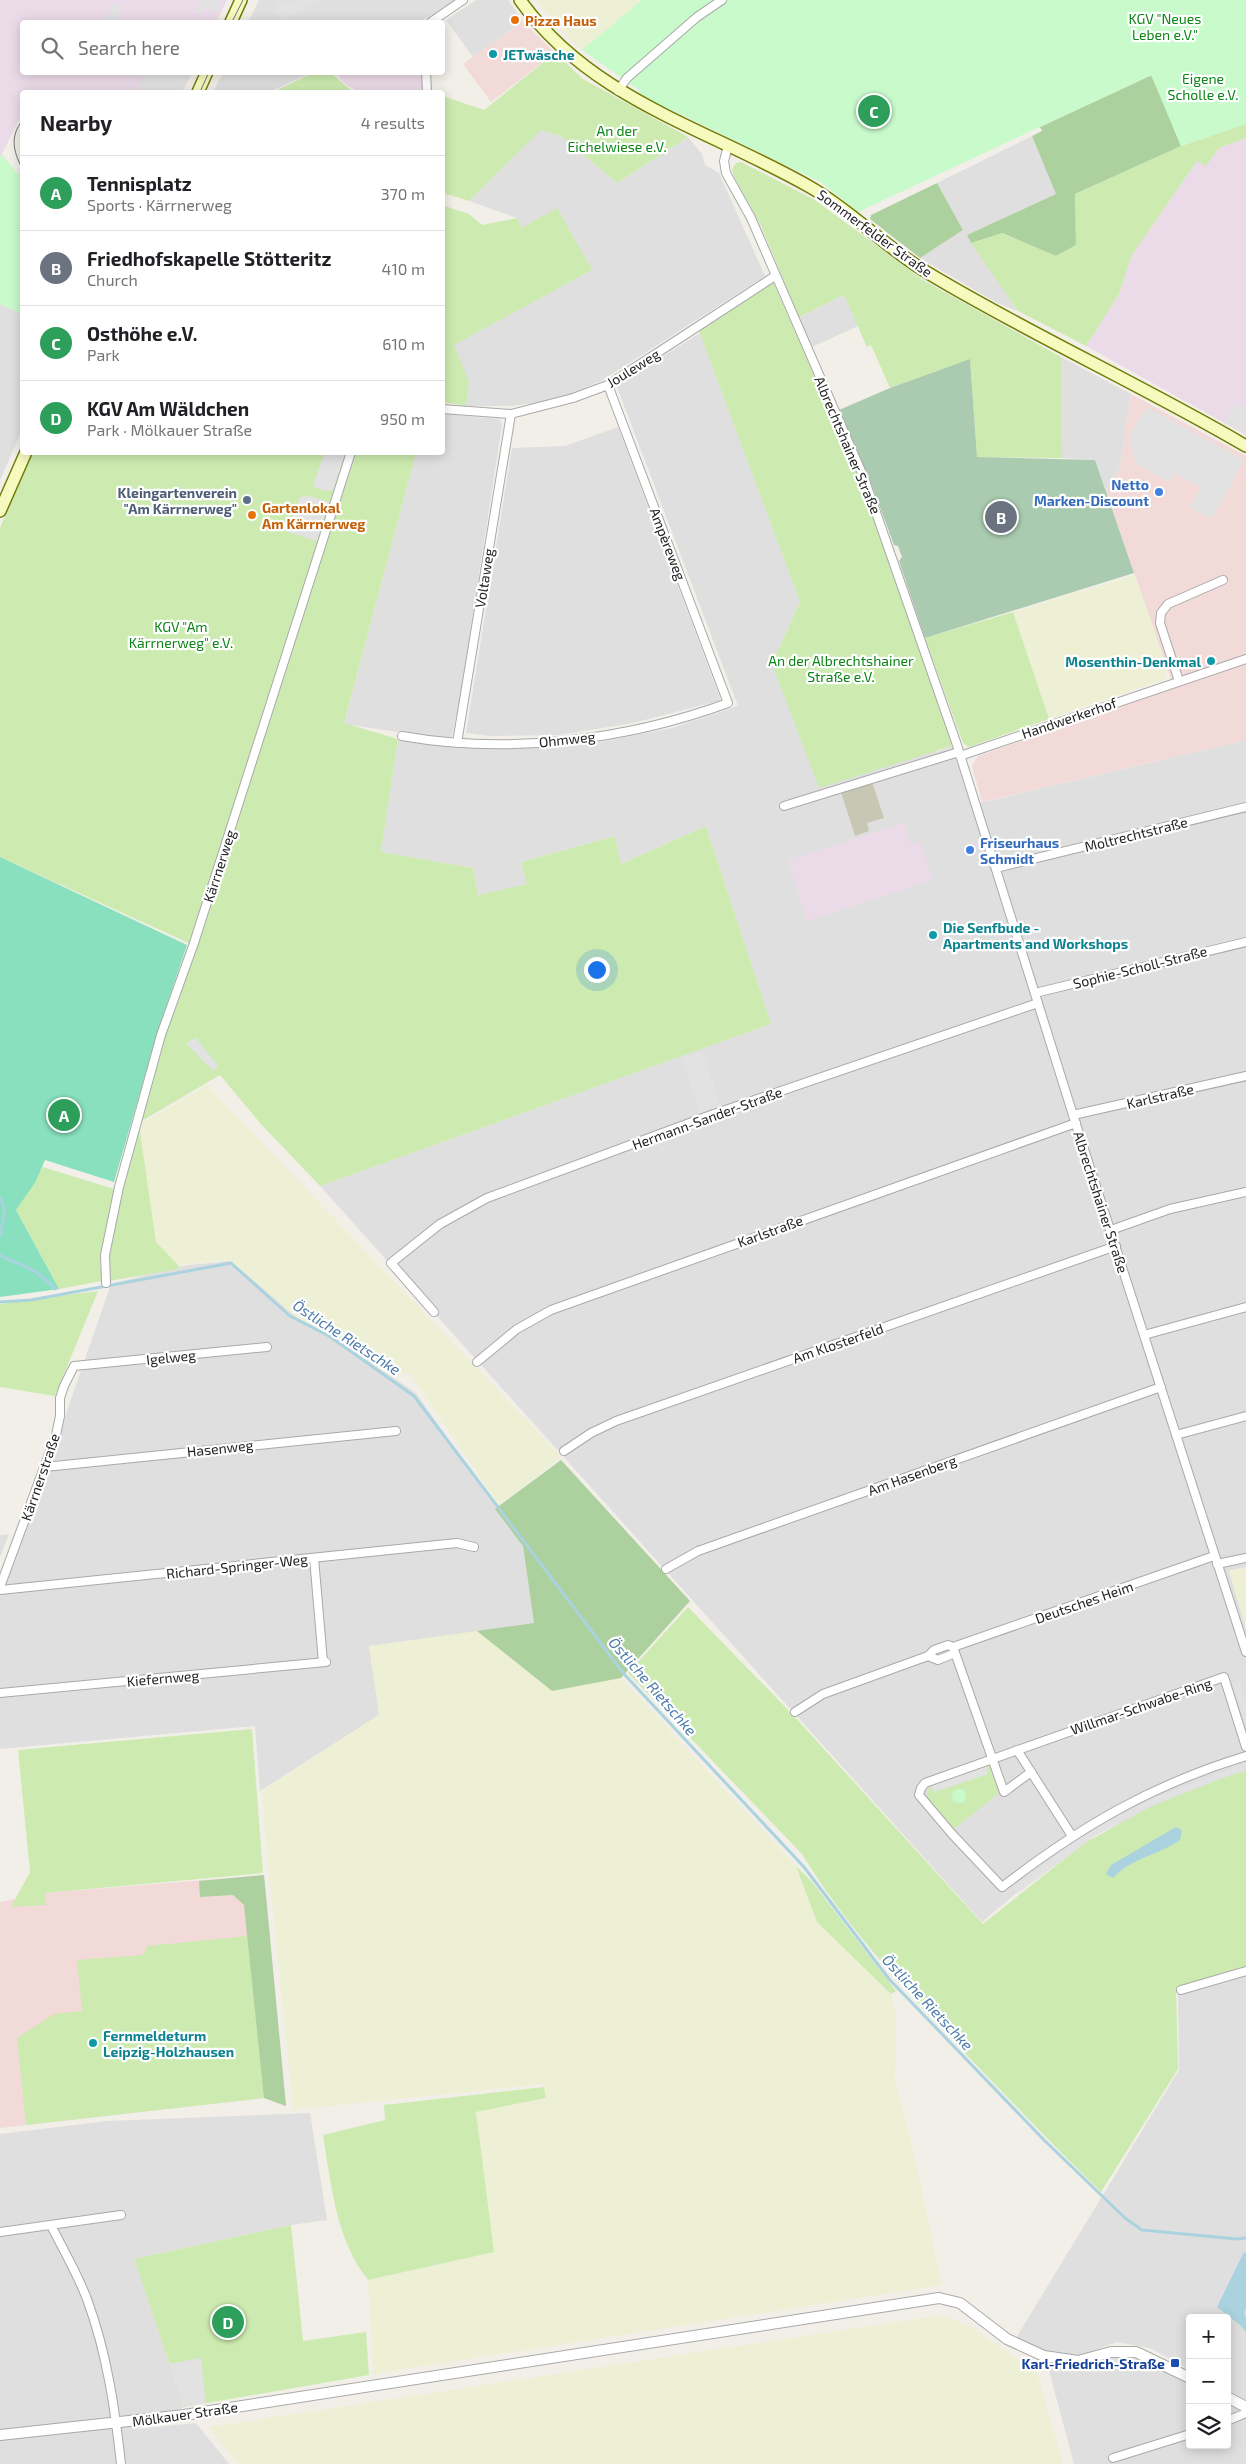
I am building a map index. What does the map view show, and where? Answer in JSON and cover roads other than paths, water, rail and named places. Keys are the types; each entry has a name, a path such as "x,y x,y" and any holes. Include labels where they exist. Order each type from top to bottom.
{"main road":[{"path":"232,20 241,0"},
{"name":"Sommerfelder Straße","path":"520,0 559,45 618,91 812,188 926,272 1246,446"},
{"path":"199,90 206,75"},
{"path":"0,511 25,455"}],"street":[{"path":"434,20 463,0"},
{"path":"618,91 627,78 697,17 722,0"},
{"path":"426,75 427,90"},
{"name":"Albrechtshainer Straße","path":"728,146 724,161 726,173 751,218 864,478 960,754 1074,1119 1246,1652"},
{"name":"Jouleweg","path":"445,409 511,414 564,401 608,385 775,276"},
{"name":"Ampèreweg","path":"608,385 728,703"},
{"name":"Voltaweg","path":"457,743 511,414"},
{"name":"Kärrnerweg","path":"106,1283 105,1255 119,1188 161,1035 194,943 350,455"},
{"path":"1178,681 1160,622 1161,612 1168,604 1223,580"},
{"name":"Handwerkerhof","path":"960,754 1246,659"},
{"name":"Ohmweg","path":"402,736 457,743 539,742 624,732 696,714 728,703"},
{"path":"784,806 960,754"},
{"name":"Moltrechtstraße","path":"996,868 1246,807"},
{"name":"Sophie-Scholl-Straße","path":"1035,992 1246,942"},
{"name":"Hermann-Sander-Straße","path":"434,1312 391,1263 440,1224 487,1198 711,1115 1038,1003"},
{"name":"Karlstraße","path":"477,1362 517,1330 551,1310 1074,1119 1246,1076"},
{"path":"1111,1230 1170,1209 1246,1192"},
{"name":"Am Klosterfeld","path":"564,1451 591,1433 616,1421 1116,1246"},
{"path":"1144,1335 1246,1307"},
{"name":"Igelweg","path":"74,1366 267,1347"},
{"name":"Kärrnerstraße","path":"0,1588 45,1467 58,1426 60,1401 64,1386 74,1366"},
{"name":"Am Hasenberg","path":"666,1569 698,1551 1161,1387"},
{"path":"1176,1435 1246,1416"},
{"name":"Hasenweg","path":"45,1467 396,1431"},
{"name":"Richard-Springer-Weg","path":"0,1588 457,1543 474,1548"},
{"name":"Kiefernweg","path":"0,1693 324,1662 314,1558"},
{"name":"Deutsches Heim","path":"795,1712 823,1694 928,1656 934,1650 948,1645 954,1650 1216,1560 1246,1558"},
{"path":"954,1650 1004,1792 1031,1772"},
{"name":"Willmar-Schwabe-Ring","path":"1246,1747 1224,1677 925,1784 920,1788 919,1794 952,1834 1002,1887 1072,1836 1109,1813 1150,1792 1190,1775 1246,1756"},
{"path":"1017,1750 1072,1836"},
{"path":"1182,1990 1246,1971"},
{"path":"0,2232 120,2215"},
{"path":"51,2225 88,2300 102,2345 117,2424 121,2464"},
{"name":"Mölkauer Straße","path":"0,2435 117,2424 939,2298 960,2303 1007,2339 1044,2356 1078,2361 1111,2352 1136,2352 1186,2376"},
{"path":"1231,2399 1246,2406"},
{"path":"1231,2419 1246,2413"},
{"path":"1113,2458 1186,2435"}],"water":[{"path":"1176,1827 1182,1830 1180,1840 1128,1866 1113,1878 1106,1874 1111,1865"},
{"path":"1244,2252 1246,2253 1246,2309 1244,2313 1246,2317 1246,2332 1231,2318 1231,2314 1226,2314 1217,2307"}],"waterway":[{"path":"0,1198 5,1209 0,1236"},
{"path":"0,1255 34,1271 55,1289"},
{"name":"Östliche Rietschke","path":"0,1302 31,1300 231,1263 290,1316 329,1336 414,1396 624,1674 804,1867 889,1979 1044,2140 1125,2218 1142,2230 1237,2239 1246,2238"}],"tram line":[{"path":"233,20 243,0"},
{"path":"201,90 208,75"},
{"path":"20,124 14,138 15,150 20,163"}],"place":[{"name":"Pizza Haus","path":"515,20"},
{"name":"JETwäsche","path":"493,54"},
{"name":"Osthöhe e.V.","path":"874,111"},
{"name":"Netto Marken-Discount","path":"1159,492"},
{"name":"Kleingartenverein \"Am Kärrnerweg\"","path":"247,500"},
{"name":"Gartenlokal Am Kärrnerweg","path":"252,515"},
{"name":"Friedhofskapelle Stötteritz","path":"1001,517"},
{"name":"Mosenthin-Denkmal","path":"1211,661"},
{"name":"Friseurhaus Schmidt","path":"970,850"},
{"name":"Die Senfbude - Apartments and Workshops","path":"933,935"},
{"name":"Tennisplatz","path":"64,1115"},
{"name":"Fernmeldeturm Leipzig-Holzhausen","path":"93,2043"},
{"name":"KGV Am Wäldchen","path":"228,2322"},
{"name":"Karl-Friedrich-Straße","path":"1175,2363"}],"park label":[{"name":"KGV \"Neues Leben e.V.\"","path":"1165,26"},
{"name":"Eigene Scholle e.V.","path":"1203,86"},
{"name":"An der Eichelwiese e.V.","path":"617,138"},
{"name":"KGV \"Am Kärrnerweg\" e.V.","path":"181,634"},
{"name":"An der Albrechtshainer Straße e.V.","path":"841,668"}]}
